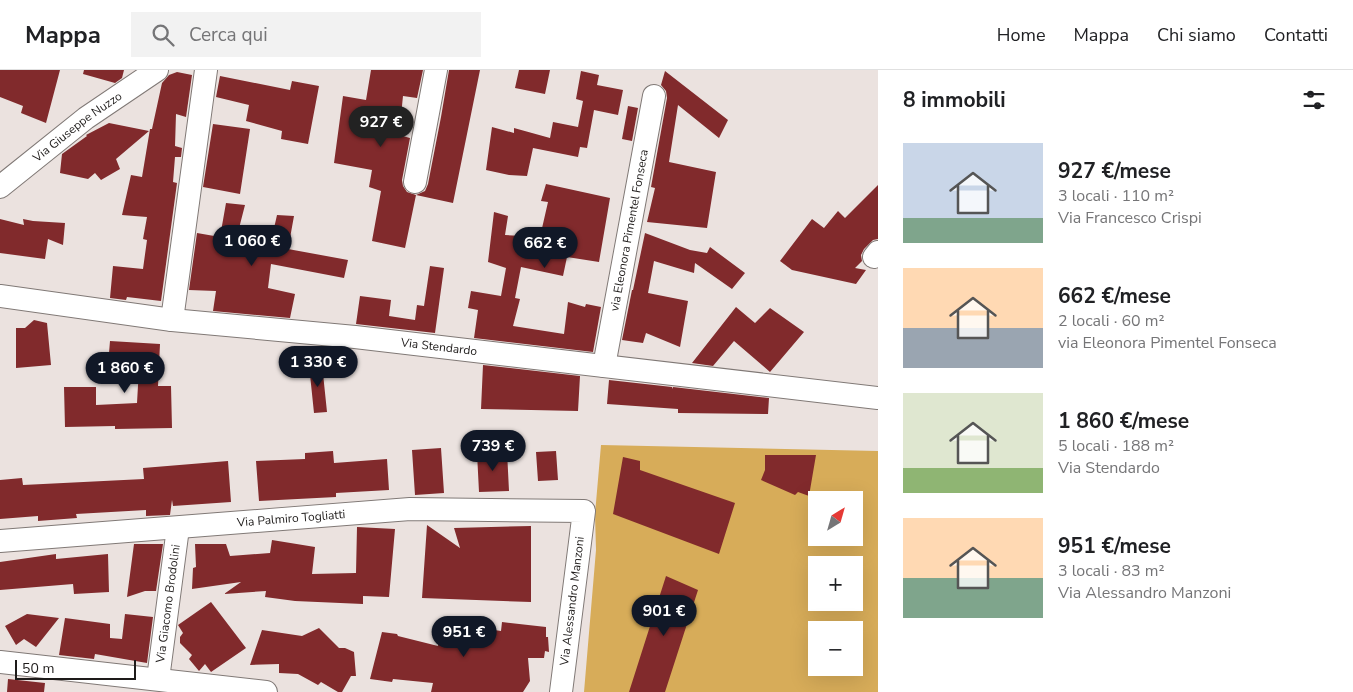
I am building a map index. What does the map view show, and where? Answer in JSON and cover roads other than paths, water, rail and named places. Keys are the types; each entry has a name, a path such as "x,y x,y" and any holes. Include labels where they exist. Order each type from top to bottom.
{"street":[{"name":"Via Giuseppe Nuzzo","path":"0,187 86,118 157,70"},
{"path":"172,320 206,70"},
{"path":"415,182 436,70"},
{"name":"via Eleonora Pimentel Fonseca","path":"604,366 654,96"},
{"name":"Via Stendardo","path":"0,296 172,320 355,337 878,398"},
{"name":"Via Palmiro Togliatti","path":"0,541 410,509 584,511"},
{"name":"Via Alessandro Manzoni","path":"561,692 584,511"},
{"name":"Via Giacomo Brodolini","path":"158,680 178,528"},
{"path":"0,662 116,683 158,680 207,688 266,692"}]}
